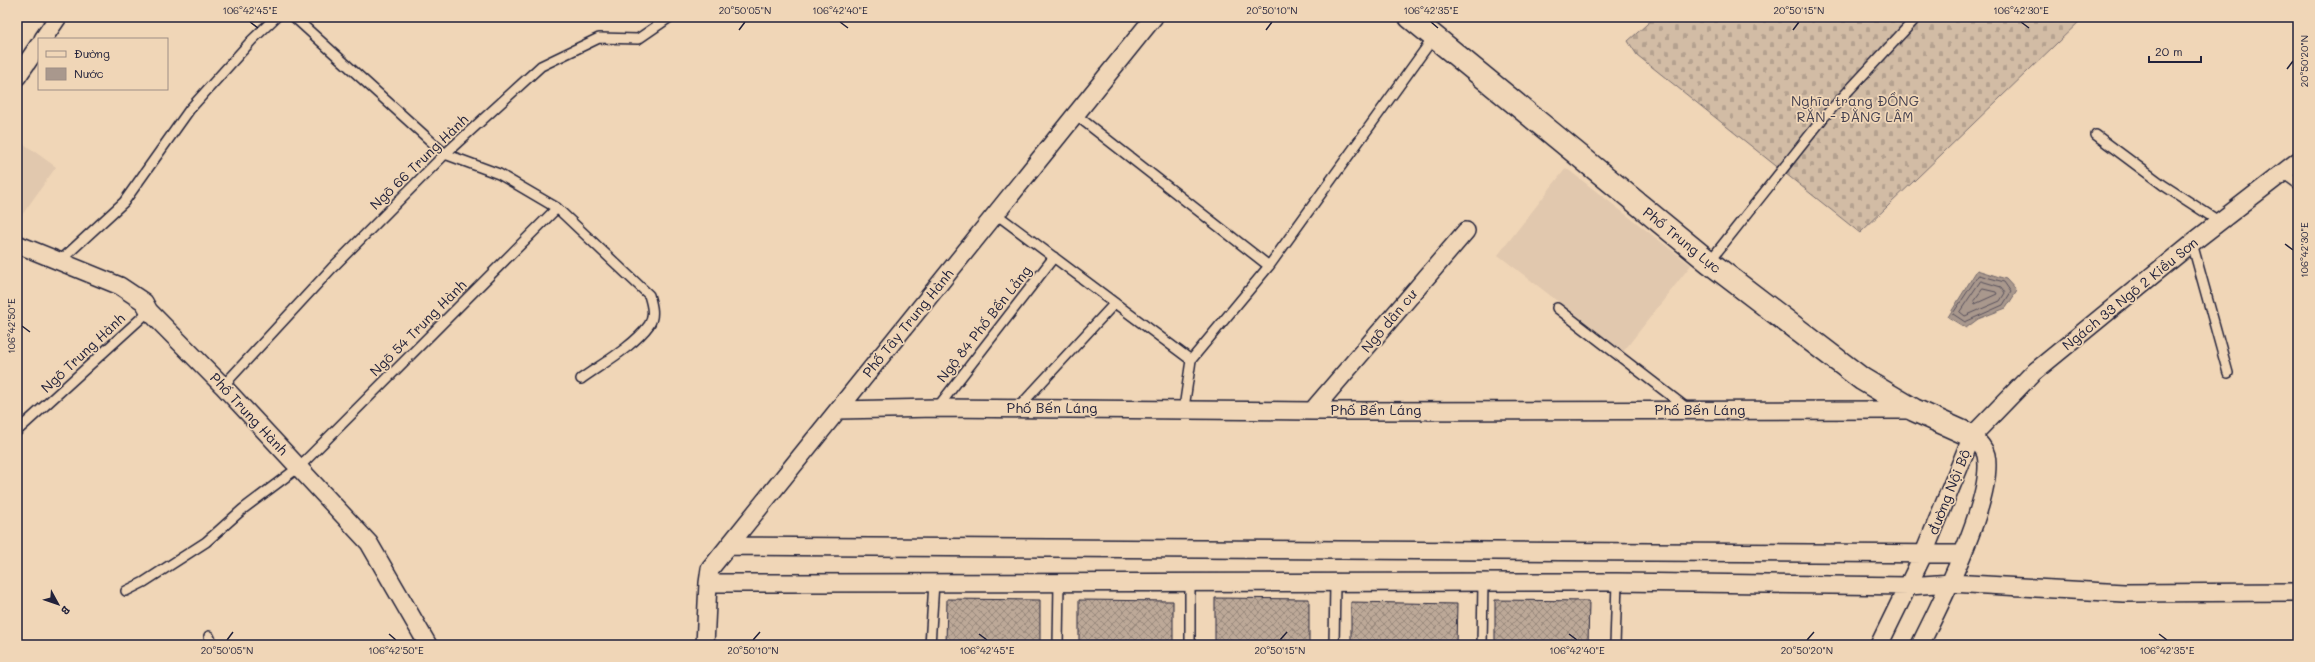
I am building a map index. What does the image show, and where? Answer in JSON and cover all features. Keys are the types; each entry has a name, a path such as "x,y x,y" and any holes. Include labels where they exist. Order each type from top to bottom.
{"street":[{"path":"44,38 58,17"},
{"name":"Phố Tây Trung Hành","path":"705,645 710,569 1154,17"},
{"name":"Phố Trung Lực","path":"1410,17 1709,262 1862,379 1914,410 1972,436"},
{"path":"17,77 38,46"},
{"name":"Ngách 33 Ngõ 2 Kiều Sơn","path":"1972,436 2033,373 2192,243 2298,161"},
{"name":"Ngõ dân cư","path":"1312,411 1466,231"},
{"name":"Phố Trung Hành","path":"17,244 61,260 120,286 144,302 149,311 223,386 368,543 428,645"},
{"name":"Phố Bến Láng","path":"838,410 937,408 1184,408 1312,411 1914,410"},
{"name":"đường Nội Bộ","path":"1879,645 1924,553 1972,436 1981,444 1986,455 1987,477 1983,496 1951,583 1920,645"},
{"path":"729,546 1962,554"},
{"path":"708,584 1617,582 1909,586 1951,583 2124,593 2298,592"}],"lane":[{"path":"61,260 124,202 190,109 252,40 276,17"},
{"path":"294,17 445,154 499,174 557,208 649,295 653,309 650,324 628,345 581,379"},
{"name":"Ngõ 66 Trung Hành","path":"223,386 332,268 445,154 541,66 600,38 638,39 670,17"},
{"path":"1709,262 1824,117 1917,17"},
{"path":"1184,408 1191,360 1269,266 1434,37"},
{"path":"1076,114 1269,266"},
{"path":"2096,135 2162,184 2220,222"},
{"path":"2283,172 2298,184"},
{"name":"Ngõ 54 Trung Hành","path":"126,591 144,582 206,542 243,509 299,467 557,208"},
{"path":"996,214 1191,360"},
{"path":"2192,243 2228,373"},
{"name":"Ngộ 84 Phố Bến Lảng","path":"937,408 1054,257"},
{"path":"1018,408 1115,303"},
{"path":"1557,308 1690,410"},
{"name":"Ngõ Trung Hành","path":"17,431 149,311"},
{"path":"1615,645 1617,582"},
{"path":"930,645 934,583"},
{"path":"1058,645 1059,583"},
{"path":"1190,583 1190,645"},
{"path":"1334,645 1335,583"},
{"path":"1482,645 1483,583"},
{"path":"209,636 213,645"}],"shaded area":[{"path":"17,139 56,167 17,222"},
{"path":"1566,168 1691,265 1623,352 1498,255"}],"green space":[{"name":"Nghĩa trang ĐỒNG RẮN - ĐẰNG LÂM","path":"1655,17 2084,17 1860,233 1637,55 1628,41"}],"water":[{"path":"1977,270 2006,279 2017,291 2006,308 1978,319 1966,328 1948,317"}],"building":[{"path":"1215,598 1309,599 1309,645 1215,645"},
{"path":"947,599 1040,600 1040,645 946,645"},
{"path":"1079,600 1173,601 1173,645 1079,645"},
{"path":"1495,600 1589,601 1588,645 1495,645"},
{"path":"1351,602 1457,604 1456,645 1351,645"}]}
